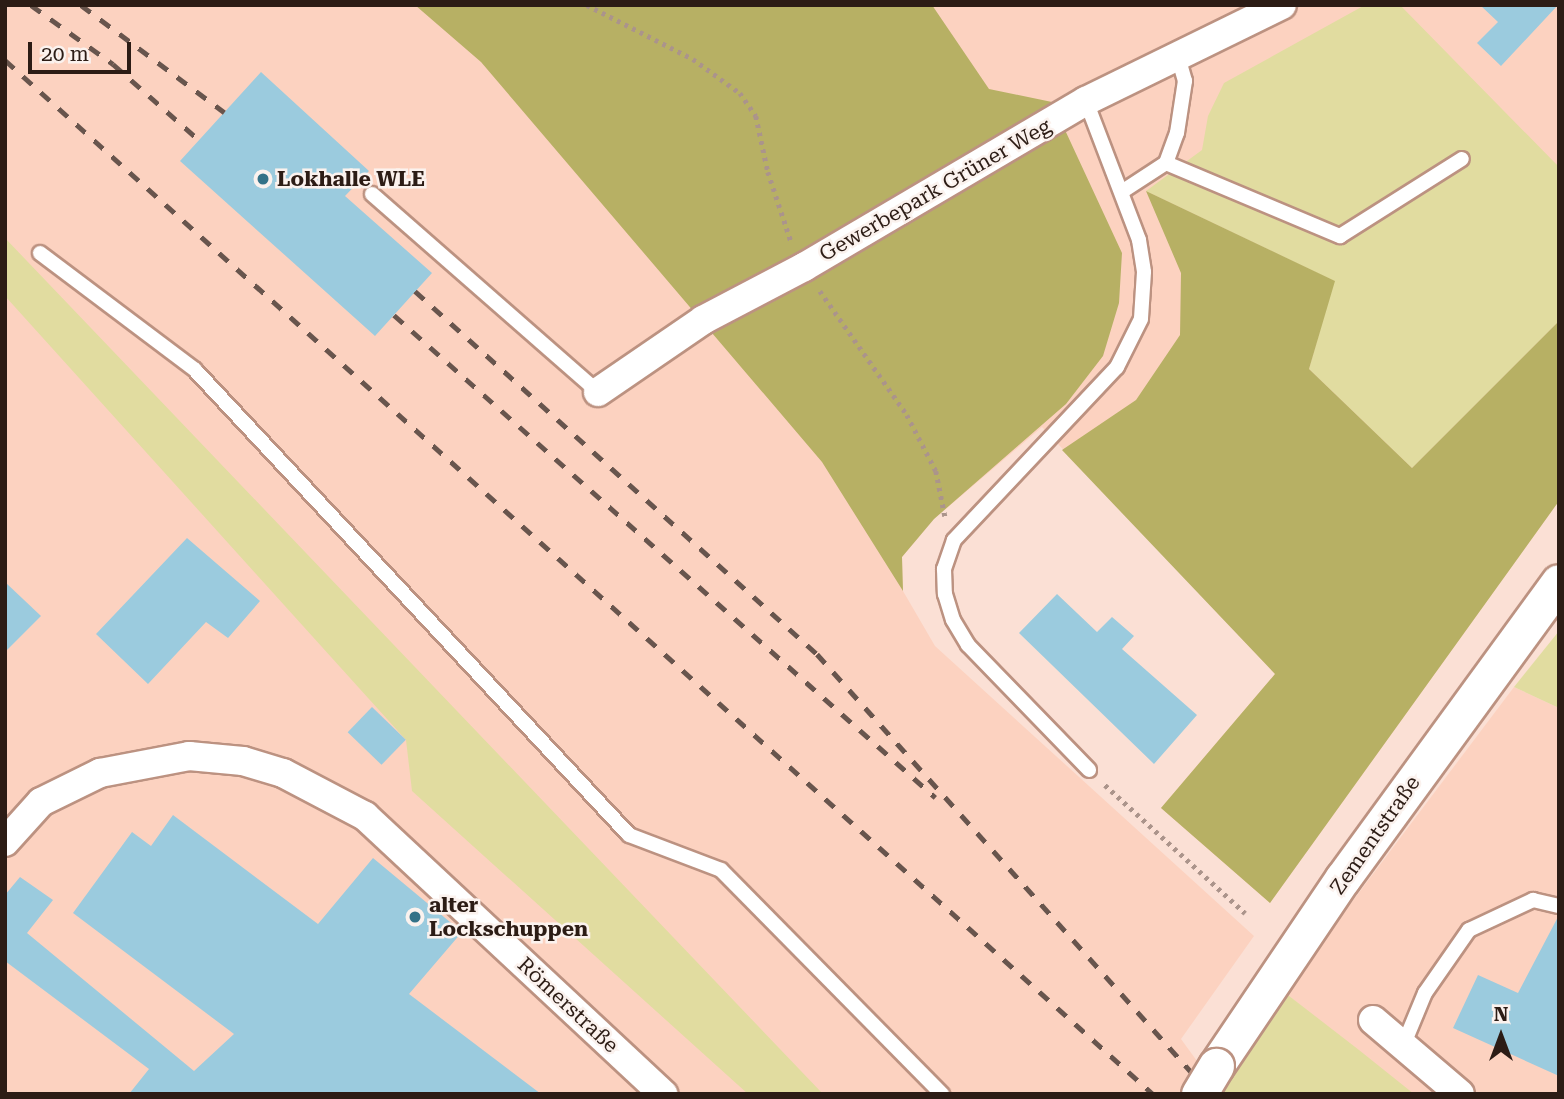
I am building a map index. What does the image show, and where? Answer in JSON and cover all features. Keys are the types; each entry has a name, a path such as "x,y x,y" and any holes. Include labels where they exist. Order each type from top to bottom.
{"street":[{"name":"Gewerbepark Grüner Weg","path":"598,392 703,320 804,267 1086,101 1282,5"},
{"name":"Zementstraße","path":"1208,1080 1343,878 1559,582"},
{"name":"Römerstraße","path":"5,842 41,802 100,773 189,756 243,761 283,773 365,817 663,1094"},
{"path":"1373,1020 1460,1094"}],"lane":[{"path":"1123,191 1166,163 1177,133 1185,81 1178,56"},
{"path":"1086,101 1123,191 1139,240 1144,272 1141,319 1132,343 1116,367 954,540 944,569 949,607 968,645 1089,770"},
{"path":"1166,163 1340,236 1462,159"},
{"path":"372,194 598,392"},
{"path":"40,253 195,370 629,835 722,870 942,1094"},
{"path":"1403,1045 1425,993 1469,930 1533,900 1559,906"}],"path":[{"path":"1089,770 1245,913"}],"shaded area":[{"path":"5,5 1559,5 1559,501 1270,903 1161,808 1275,674 1042,427 934,519 902,557 903,591 935,646 1254,936 1181,1039 1221,1094 5,1094"},
{"path":"415,5 932,5 989,89 1052,102 1122,253 1119,303 1103,356 1066,404 934,519 902,557 903,591 822,462 481,62"},
{"path":"1365,5 1400,5 1559,167 1559,321 1412,468 1309,369 1334,281 1146,191 1202,150 1208,116 1224,83"},
{"path":"1146,191 1335,281 1309,369 1412,468 1559,321 1559,501 1270,903 1161,808 1275,674 1062,450 1136,400 1180,335 1181,273"},
{"path":"5,238 823,1094 748,1094 412,791 406,740 5,296"},
{"path":"1559,631 1559,708 1514,687"},
{"path":"1514,687 1559,708 1559,1094 1411,1094 1284,992"},
{"path":"1284,992 1414,1094 1221,1094 1218,1089"}],"building":[{"path":"1480,5 1558,5 1501,66 1477,43 1498,22"},
{"path":"261,72 369,171 345,196 432,273 375,336 180,161"},
{"path":"187,538 260,601 228,638 206,622 148,684 96,634"},
{"path":"5,582 41,616 5,652"},
{"path":"1057,594 1097,632 1112,617 1134,636 1122,649 1197,715 1154,764 1019,633"},
{"path":"372,707 406,740 381,765 348,732"},
{"path":"173,815 318,924 373,858 462,932 409,994 541,1094 129,1094 149,1069 5,961 5,895 20,877 53,900 27,933 194,1071 234,1034 73,913 132,832 151,846"},
{"path":"1559,915 1559,1076 1453,1028 1478,975 1518,993"}],"railway":[{"path":"31,5 113,64 199,140"},
{"path":"81,5 224,112"},
{"path":"5,60 1153,1094"},
{"path":"415,291 817,654 1211,1094"},
{"path":"394,315 935,797"}],"place":[{"name":"Lokhalle WLE","path":"263,179"},
{"name":"alter Lockschuppen","path":"415,917"}]}
